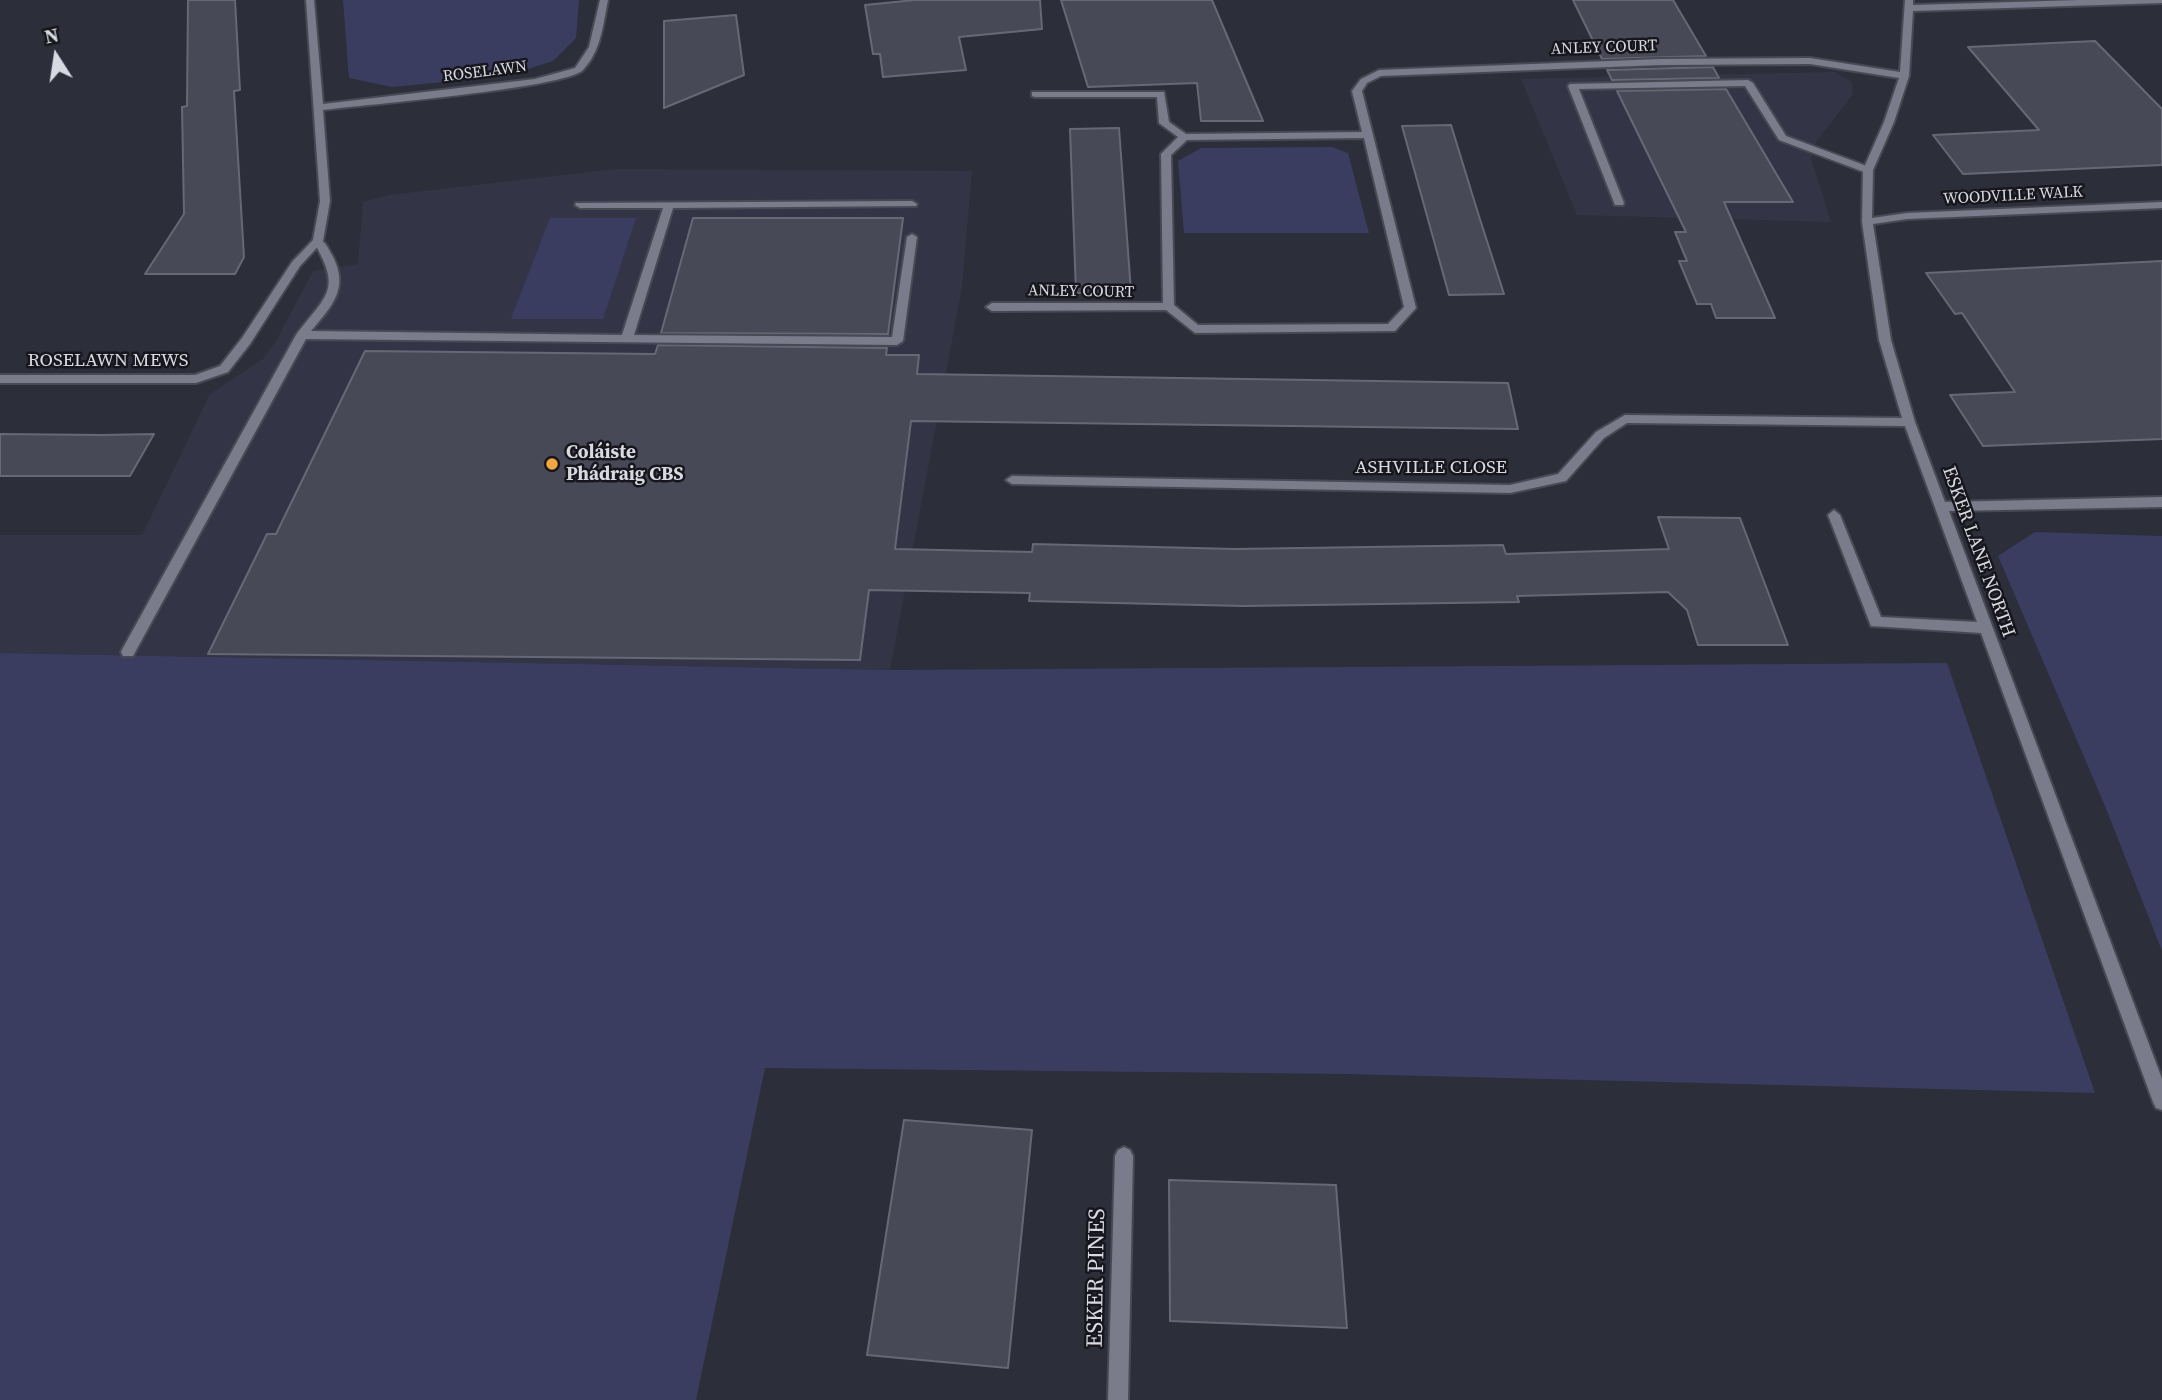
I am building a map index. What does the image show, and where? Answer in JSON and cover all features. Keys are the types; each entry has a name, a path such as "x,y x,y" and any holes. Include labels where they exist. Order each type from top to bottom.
{"street":[{"path":"128,652 302,335 333,299 335,267 318,241 325,201 310,0"},
{"name":"ROSELAWN","path":"320,107 536,82 578,70 594,47 604,0"},
{"path":"1910,4 2162,0"},
{"name":"ESKER LANE NORTH","path":"1910,4 1904,76 1889,122 1868,170 1867,222 1885,340 1909,422 2162,1102"},
{"name":"ANLEY COURT","path":"992,307 1169,306 1195,329 1391,328 1410,308 1357,91 1364,81 1378,73 1660,62 1810,61 1904,76"},
{"path":"1619,203 1573,86 1748,83 1782,138 1868,170"},
{"path":"1035,94 1161,94 1164,122 1184,137 1367,135"},
{"path":"1169,306 1166,154 1184,137"},
{"path":"580,205 912,204"},
{"path":"627,338 669,205"},
{"name":"WOODVILLE WALK","path":"1867,222 1907,216 2162,205"},
{"path":"302,335 897,341 912,237"},
{"name":"ROSELAWN MEWS","path":"0,379 196,379 223,369 246,341 296,264 318,241"},
{"name":"ASHVILLE CLOSE","path":"1012,480 1510,489 1562,478 1600,435 1625,418 1909,422"},
{"path":"1941,507 2162,502"},
{"path":"1834,515 1876,622 1985,628"},
{"name":"ESKER PINES","path":"1118,1400 1124,1157"}],"shaded area":[{"path":"343,0 579,0 576,38 553,61 506,76 392,87 349,78"},
{"path":"1834,72 1852,82 1853,94 1816,142 1811,158 1831,222 1577,215 1521,79"},
{"path":"1332,147 1348,153 1369,233 1184,233 1178,161 1201,148"},
{"name":"Coláiste Phádraig CBS","path":"615,169 972,171 962,287 890,670 0,653 0,535 142,535 210,394 263,359 275,343 313,271 358,264 363,202 389,195"},
{"path":"550,218 636,218 603,319 511,319"},
{"path":"2035,532 2162,536 2162,951 2105,806 1998,556"},
{"path":"0,653 890,670 1947,663 2095,1093 1348,1074 765,1068 696,1400 0,1400"}],"building":[{"path":"188,0 235,0 240,90 234,91 244,257 235,274 145,274 184,214 182,107 187,106"},
{"path":"915,0 1040,0 1042,29 959,37 966,70 883,77 880,54 873,54 865,5"},
{"path":"1061,0 1212,0 1263,121 1201,121 1197,83 1088,87"},
{"path":"1573,0 1673,0 1706,56 1602,59"},
{"path":"736,15 744,75 664,108 664,21"},
{"path":"2095,41 2162,109 2162,165 1963,174 1933,135 2039,130 1968,47"},
{"path":"1713,67 1719,78 1612,80 1607,70"},
{"path":"1726,89 1793,202 1724,202 1775,318 1716,318 1711,304 1697,304 1679,261 1687,261 1675,232 1686,232 1617,91"},
{"path":"1451,125 1504,294 1449,295 1402,126"},
{"path":"1119,128 1131,292 1076,293 1070,129"},
{"path":"693,218 903,218 888,334 661,333"},
{"path":"2162,261 2162,439 1983,446 1950,395 2015,392 1962,313 1955,314 1926,273"},
{"path":"658,345 887,348 886,355 919,355 917,374 1508,383 1518,429 911,421 895,549 1032,552 1033,544 1235,549 1503,545 1506,554 1669,549 1658,517 1740,518 1788,645 1698,645 1687,610 1668,592 1517,596 1519,602 1243,606 1029,601 1030,593 869,590 860,660 208,654 267,534 276,534 365,351 655,354"},
{"path":"0,434 154,434 130,476 0,476"},
{"path":"904,1120 1032,1130 1008,1368 867,1355"},
{"path":"1169,1180 1336,1185 1347,1328 1170,1321"}],"place":[{"name":"Coláiste Phádraig CBS","path":"552,464"}]}
